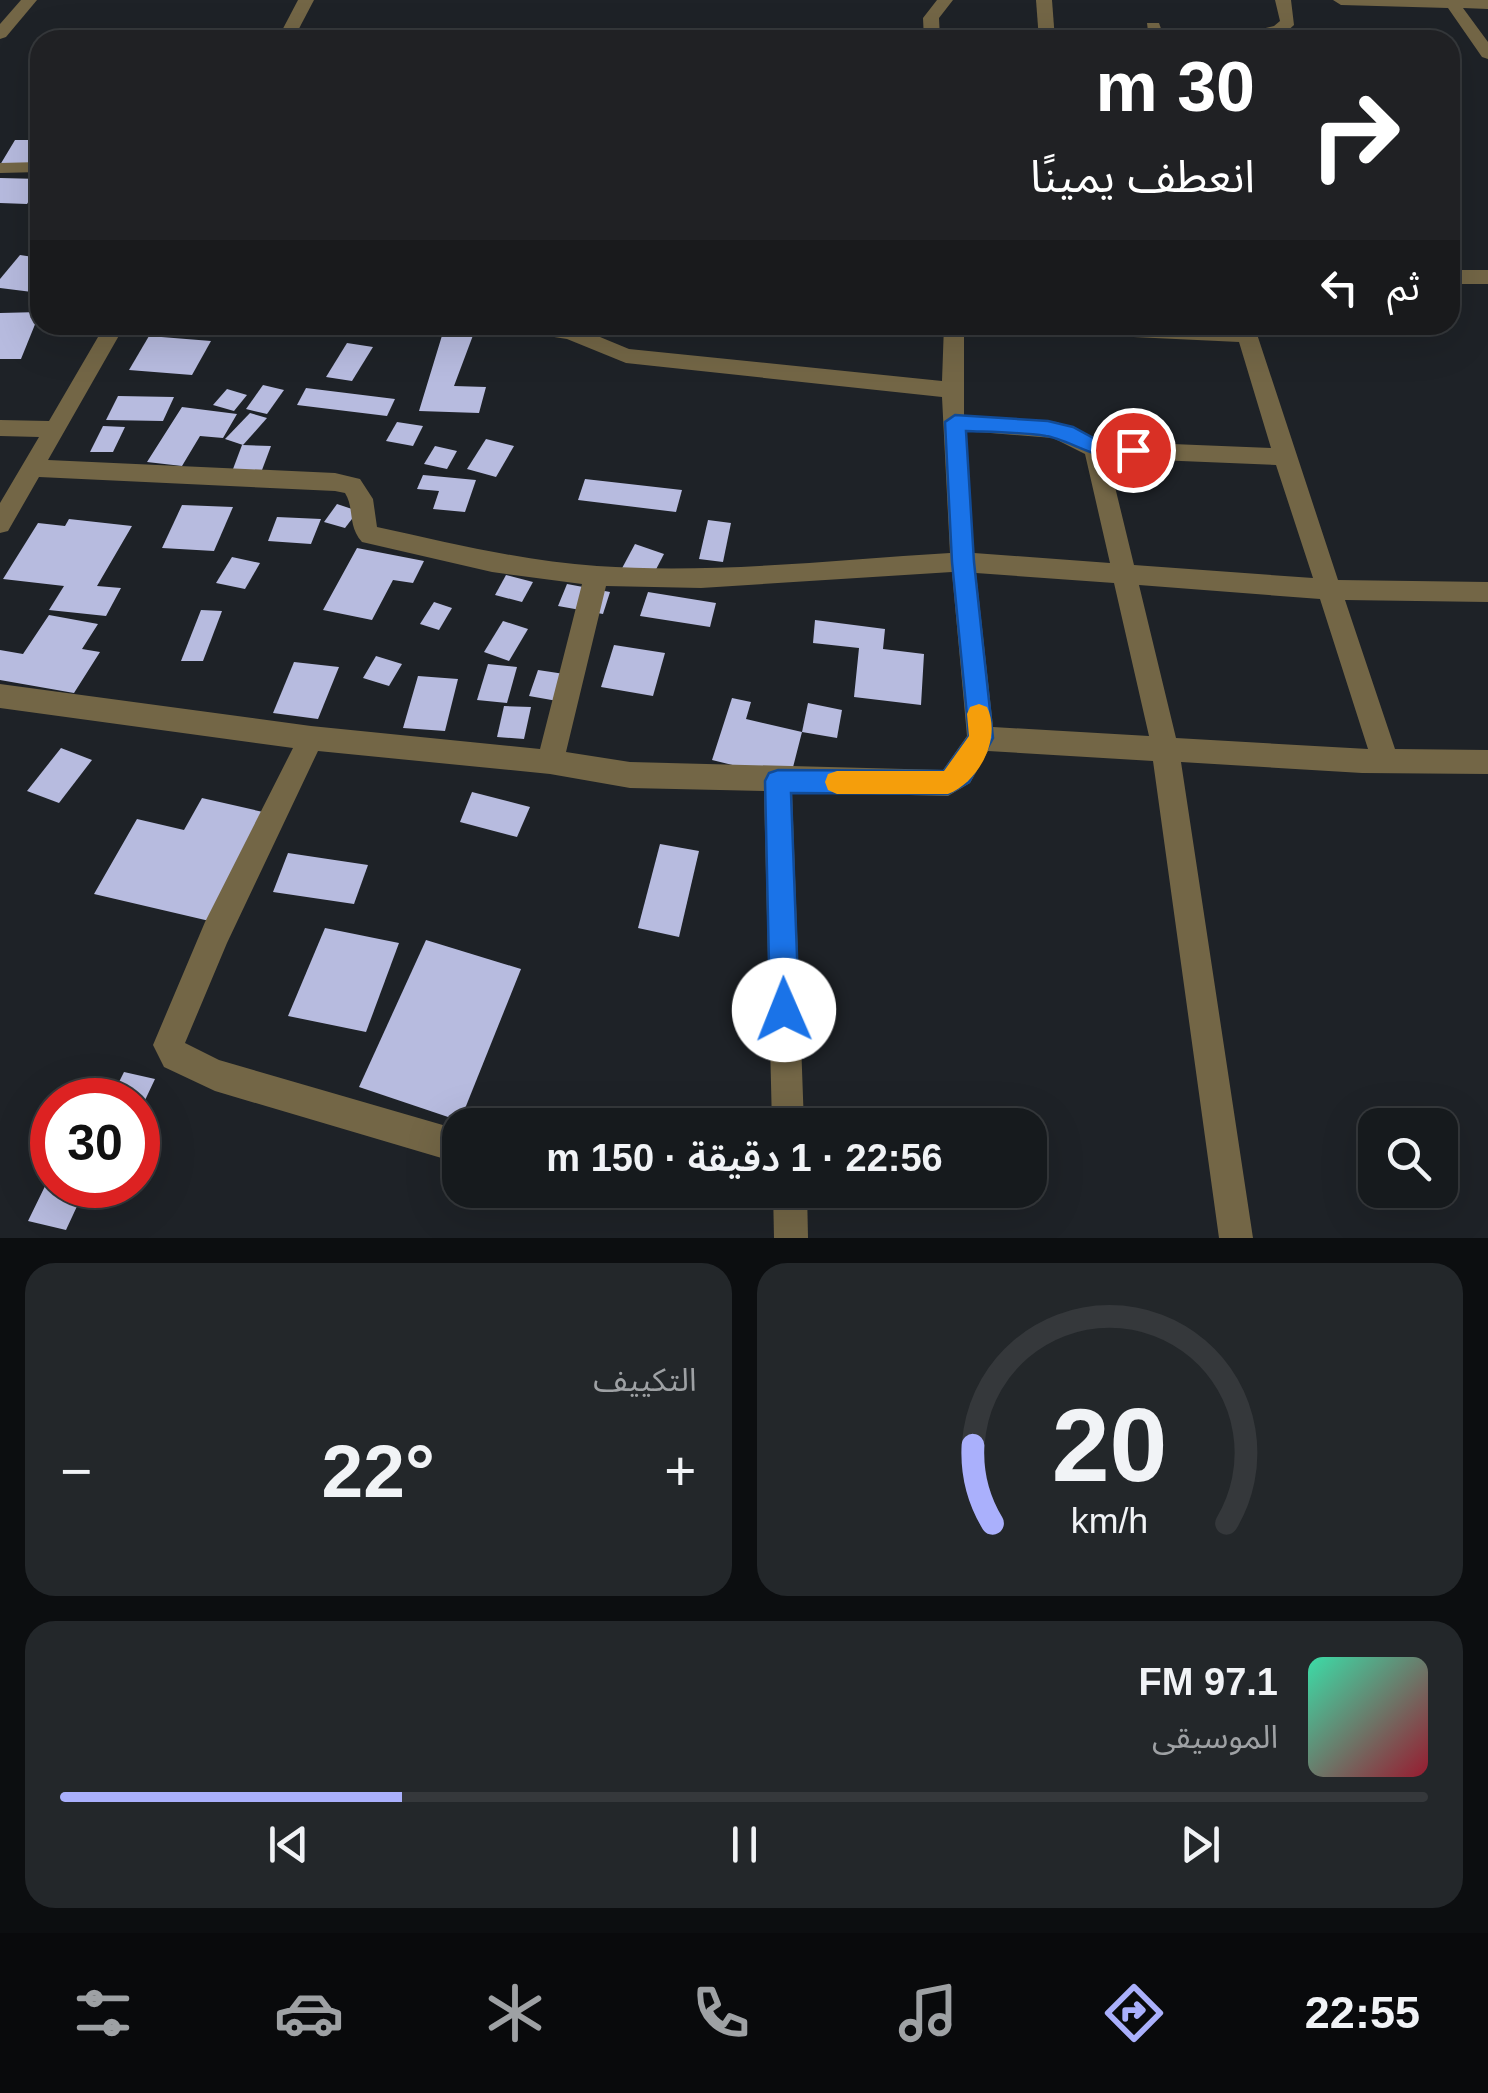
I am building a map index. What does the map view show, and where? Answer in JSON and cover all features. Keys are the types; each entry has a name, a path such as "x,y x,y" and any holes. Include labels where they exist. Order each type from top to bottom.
{"street":[{"path":"0,34 29,0"},
{"path":"290,30 306,0"},
{"path":"932,30 931,18 945,0"},
{"path":"1044,0 1046,30"},
{"path":"1272,30 1288,22 1283,0"},
{"path":"1341,0 1488,4"},
{"path":"1452,2 1488,54"},
{"path":"0,168 30,167"},
{"path":"1460,277 1488,277"},
{"path":"0,524 109,335"},
{"path":"577,335 626,356 800,378 952,390"},
{"path":"0,696 311,738 550,762 630,776 948,782 960,774 981,738 963,562 952,390 954,335"},
{"path":"1247,335 1283,457 1332,590 1385,761"},
{"path":"955,422 1057,430 1096,449 1283,457"},
{"path":"0,428 56,429"},
{"path":"1096,449 1166,749 1236,1238"},
{"path":"33,468 352,485 360,499 362,526 370,535 492,562 596,576 701,578 963,562 1332,590 1488,592"},
{"path":"550,762 596,576"},
{"path":"311,738 216,933 169,1045 175,1056 214,1075 442,1142"},
{"path":"981,738 1385,761 1488,762"},
{"path":"778,781 788,1108"},
{"path":"790,1208 791,1238"}],"building":[{"path":"15,140 30,140 30,165 0,165"},
{"path":"0,178 30,179 27,204 0,203"},
{"path":"20,255 30,256 30,292 0,288 0,279"},
{"path":"30,312 31,335 21,359 0,359 0,313"},
{"path":"442,335 473,335 454,386 486,387 479,413 419,411"},
{"path":"149,336 211,341 192,375 129,370"},
{"path":"347,343 373,347 352,381 326,377"},
{"path":"263,385 284,390 267,414 246,409"},
{"path":"306,388 395,399 387,416 297,405"},
{"path":"227,389 247,395 234,411 213,405"},
{"path":"118,396 174,397 163,421 106,420"},
{"path":"182,407 237,414 223,438 200,436 182,466 147,462"},
{"path":"250,413 267,418 243,445 225,439"},
{"path":"397,422 423,426 413,446 386,441"},
{"path":"103,426 125,427 113,452 90,452"},
{"path":"486,439 514,446 496,477 467,469"},
{"path":"242,445 271,446 259,478 230,477"},
{"path":"435,446 457,451 447,469 424,464"},
{"path":"423,475 476,480 465,512 433,509 439,491 417,489"},
{"path":"585,479 682,490 676,512 578,500"},
{"path":"337,504 358,511 345,528 324,522"},
{"path":"182,505 233,507 214,551 162,548"},
{"path":"277,517 321,519 311,544 268,541"},
{"path":"69,519 132,526 97,586 121,588 106,616 49,610 64,586 3,579 38,523 65,526"},
{"path":"708,520 731,523 723,562 699,559"},
{"path":"635,544 664,554 650,581 620,572"},
{"path":"357,548 424,561 413,583 393,580 372,620 323,610"},
{"path":"232,557 260,563 245,589 216,583"},
{"path":"506,575 533,582 522,602 495,595"},
{"path":"567,584 610,592 603,614 558,606"},
{"path":"648,592 716,603 710,627 640,616"},
{"path":"434,602 452,608 439,630 420,624"},
{"path":"201,610 222,611 203,661 181,661"},
{"path":"49,615 98,624 82,649 100,652 74,693 0,680 0,650 23,654"},
{"path":"815,620 885,629 883,649 924,654 921,705 854,697 859,648 813,643"},
{"path":"503,621 528,629 509,661 484,652"},
{"path":"614,645 665,653 653,696 601,687"},
{"path":"376,656 402,664 389,686 363,678"},
{"path":"294,662 339,667 318,719 273,713"},
{"path":"488,664 517,667 507,703 477,700"},
{"path":"538,670 571,675 563,702 529,696"},
{"path":"418,676 458,679 445,731 403,728"},
{"path":"732,698 751,702 746,719 802,732 790,779 712,760"},
{"path":"808,703 842,710 837,738 802,732"},
{"path":"504,706 531,707 524,739 497,737"},
{"path":"61,748 92,760 59,803 27,791"},
{"path":"472,792 530,807 517,837 460,822"},
{"path":"202,798 272,814 218,923 94,894 137,819 184,830"},
{"path":"660,844 699,851 679,937 638,928"},
{"path":"288,853 368,865 354,904 273,892"},
{"path":"325,928 399,943 366,1032 288,1016"},
{"path":"426,940 521,969 465,1108 442,1108 442,1115 359,1087"},
{"path":"124,1072 151,1078 121,1078"},
{"path":"34,1208 76,1208 66,1230 28,1221"}],"slow traffic":[{"path":"837,782 948,782 960,774 981,738 979,714"}],"route":[{"path":"784,1010 778,781 948,782 960,774 981,738 963,562 955,422 1048,428 1083,440 1096,449 1133,450"}]}
